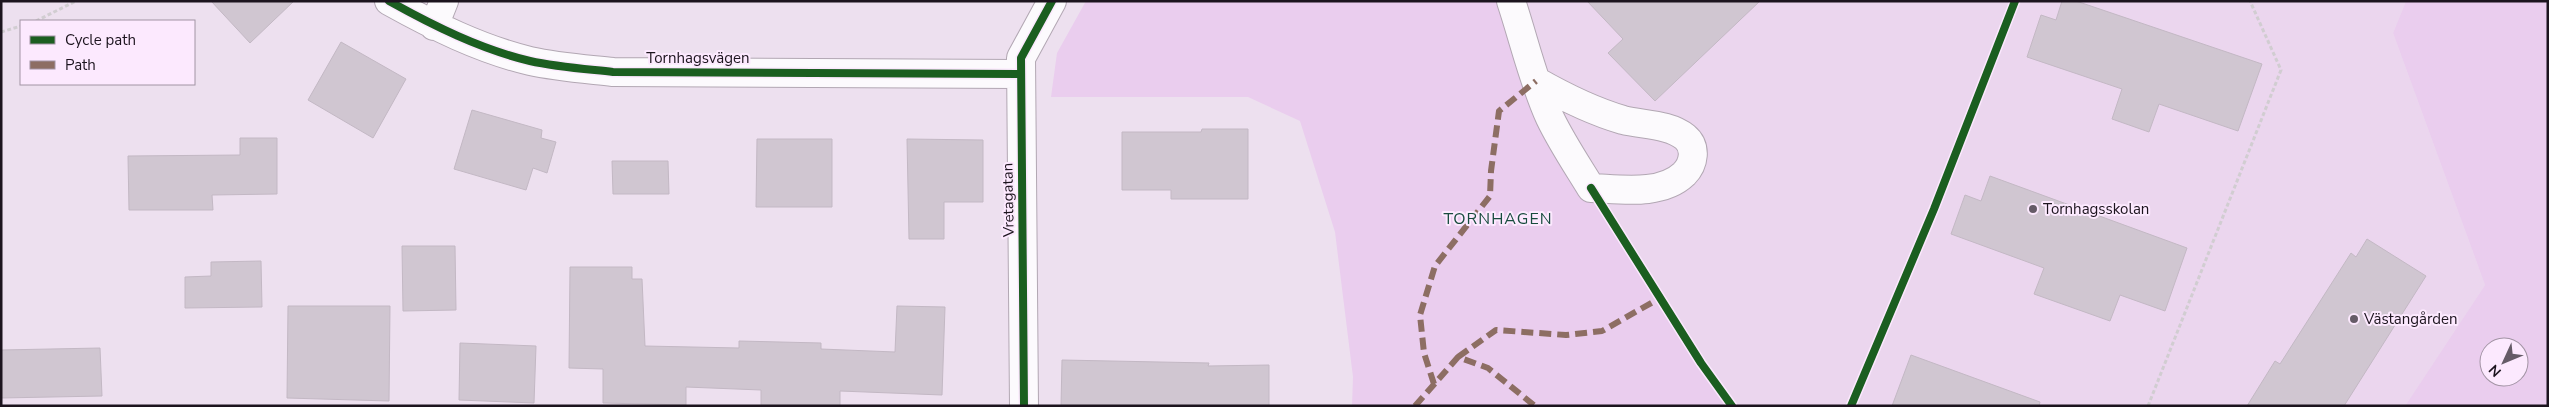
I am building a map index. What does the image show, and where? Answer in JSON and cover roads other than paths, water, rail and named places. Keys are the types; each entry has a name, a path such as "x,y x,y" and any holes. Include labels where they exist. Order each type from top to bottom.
{"street":[{"name":"Tornhagsvägen","path":"389,1 439,13 482,46 530,61 613,72 1021,74"},
{"name":"Vretagatan","path":"1024,406 1021,58 1052,1"},
{"path":"1511,1 1536,81 1554,125 1592,188 1629,190 1661,186 1678,180 1687,170 1693,159 1692,148 1687,139 1677,132 1623,120 1593,110 1536,81"}],"place":[{"name":"Tornhagsskolan","path":"2033,209"},
{"name":"Västangården","path":"2354,319"}],"district":[{"name":"TORNHAGEN","path":"1498,218"}]}
